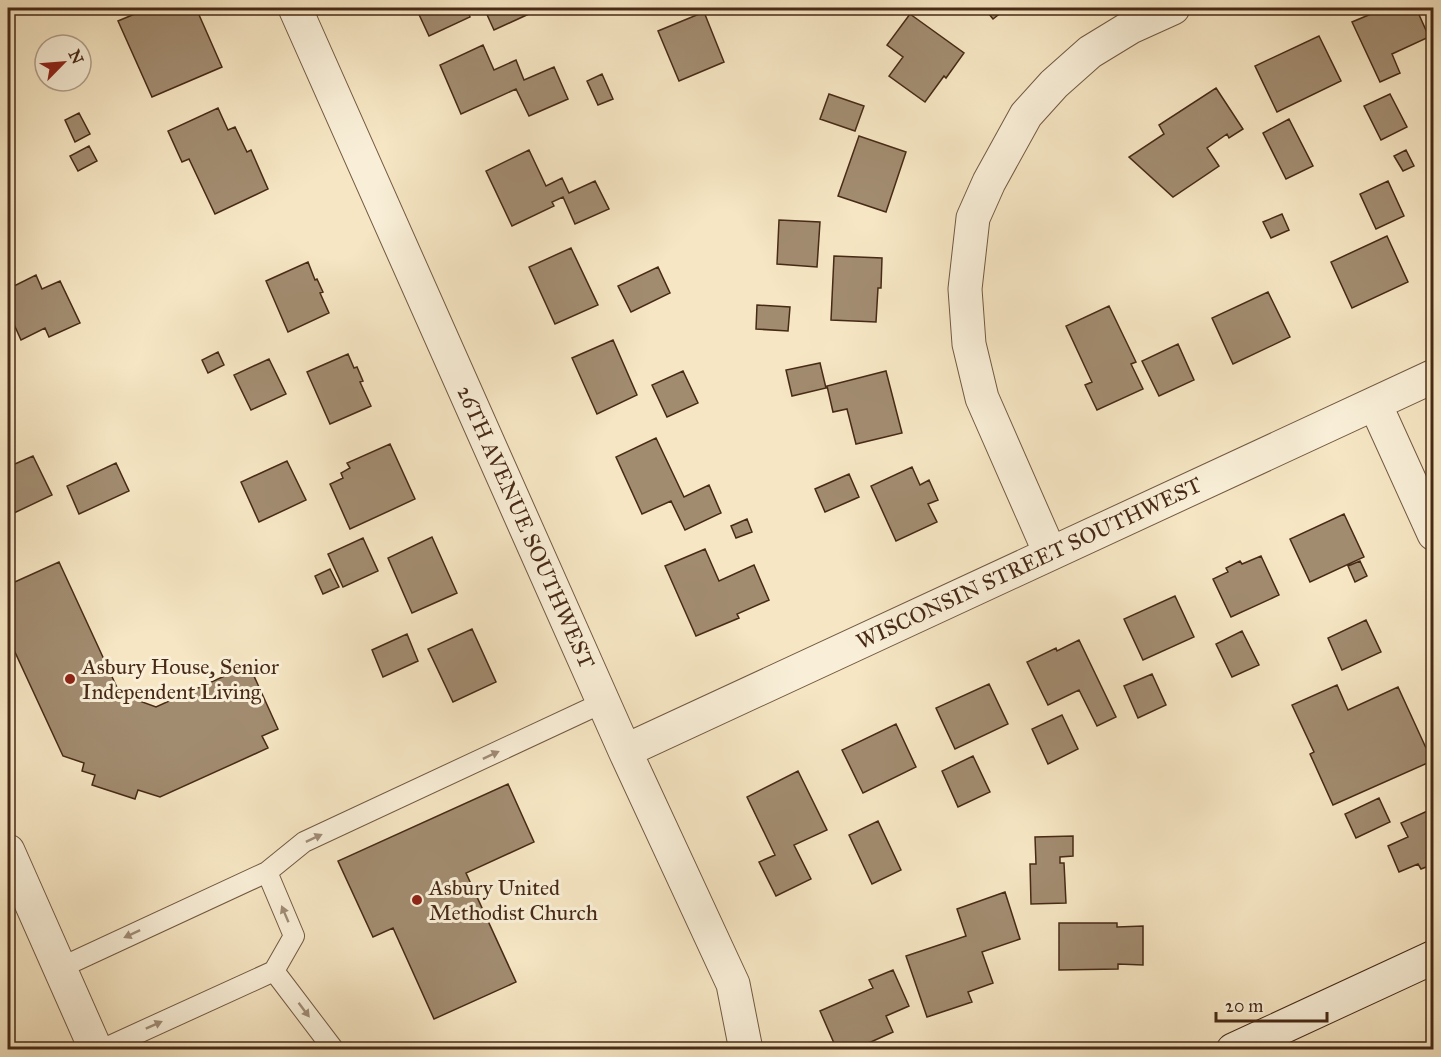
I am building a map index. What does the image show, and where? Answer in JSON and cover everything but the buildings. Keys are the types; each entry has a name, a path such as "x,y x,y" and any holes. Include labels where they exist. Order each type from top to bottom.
{"street":[{"name":"26TH AVENUE SOUTHWEST","path":"295,8 625,751 733,984 746,1050"},
{"path":"1050,553 982,398 969,344 965,289 973,218 989,182 1026,115 1054,84 1090,52 1131,27 1173,8"},
{"name":"WISCONSIN STREET SOUTHWEST","path":"625,751 1434,376"},
{"path":"1375,404 1434,534"},
{"path":"8,851 96,1050"},
{"path":"1233,1050 1434,957"}],"lane":[{"path":"60,968 267,872 304,842 604,702"},
{"path":"101,1050 274,971 294,936 267,872"},
{"path":"274,971 334,1050"}],"place":[{"name":"Asbury House, Senior Independent Living","path":"70,679"},
{"name":"Asbury United Methodist Church","path":"417,900"}]}
